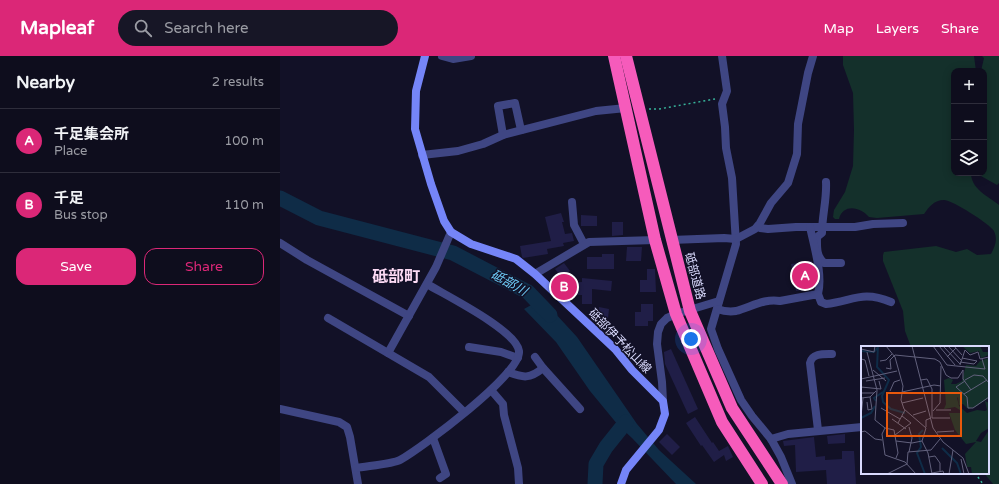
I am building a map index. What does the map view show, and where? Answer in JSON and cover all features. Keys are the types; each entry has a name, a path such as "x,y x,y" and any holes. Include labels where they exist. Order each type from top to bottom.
{"highway":[{"path":"614,56 655,240 676,314 722,422 762,484"},
{"name":"砥部道路","path":"626,56 690,311 732,408 782,484"}],"main road":[{"path":"425,56 416,91 415,129 444,221 451,232"},
{"name":"砥部伊予松山線","path":"451,232 472,244 516,259 535,274 615,349 632,370 663,401"},
{"path":"621,484 626,470 634,458 659,430 665,414 663,401"}],"street":[{"path":"442,56 453,59 471,56"},
{"path":"722,56 727,91 722,104 726,148 732,178 736,244 711,329 718,349 741,400 771,439 781,457 792,484"},
{"path":"672,240 736,239 758,226 771,203 788,183 797,154 798,124 808,73 813,56"},
{"path":"503,135 498,106 515,103 521,130"},
{"path":"422,155 458,152 483,144 503,135 521,130 596,111 626,108"},
{"path":"826,182 827,192 822,233 816,237 816,248 819,259 824,263 841,263"},
{"path":"572,202 574,225 584,244"},
{"path":"758,226 760,228 768,229 855,227 873,224 903,223"},
{"path":"810,227 820,286 818,294 821,302 826,304 868,296 878,297 891,302"},
{"path":"388,353 436,267 451,232"},
{"path":"535,274 589,242 655,240"},
{"path":"280,242 307,260 409,316"},
{"path":"356,468 399,461 433,438 491,390 508,372 518,358 519,351 516,346 500,328 427,284"},
{"path":"718,305 726,312 735,311 774,300 780,301 818,294"},
{"path":"663,401 657,344 658,332 661,324 667,318 676,314 718,305"},
{"path":"328,318 429,377 464,412"},
{"path":"469,347 501,352 518,358"},
{"path":"818,430 810,363 812,357 832,354"},
{"path":"535,357 580,409"},
{"path":"508,372 528,377 534,375 543,368"},
{"path":"491,390 503,404 504,415 518,468 519,484"},
{"path":"280,409 340,422 347,427 358,484"},
{"path":"771,439 788,434 861,426"},
{"path":"433,438 446,474 440,478"}],"path":[{"path":"640,109 659,109 725,98"},
{"path":"976,474 983,484"}],"green space":[{"path":"843,56 974,56 976,68 951,68 951,176 972,176 977,188 999,205 999,484 993,484 985,474 989,474 989,346 911,346 905,331 903,311 883,261 884,252 936,246 956,252 967,249 977,255 991,254 996,243 994,231 979,218 955,204 944,200 940,200 930,206 924,214 877,218 869,217 862,211 852,208 844,211 839,219 835,219 833,217 834,210 845,192 853,166 853,93 843,65"},
{"path":"982,56 999,56 999,183 997,185 981,176 987,176 987,68 982,68 984,58"}],"water":[{"path":"542,299 577,337 637,424 659,450 696,484 676,484 618,425 590,391 556,342 524,309"}],"building":[{"path":"561,213 564,222 562,222 565,234 572,233 574,241 563,243 564,246 547,249 548,254 523,258 520,246 551,241 545,217"},
{"path":"581,215 597,216 597,226 581,226"},
{"path":"612,222 623,222 623,235 612,236"},
{"path":"627,247 642,247 641,261 626,261"},
{"path":"602,254 614,254 614,269 587,269 587,257 602,257"},
{"path":"812,261 814,278 813,289 796,291 791,264"},
{"path":"564,263 570,271 562,278 555,269"},
{"path":"647,269 655,269 656,292 640,292 640,280 647,280"},
{"path":"582,278 612,281 611,291 592,289 592,304 582,304 582,295 570,295 570,283 562,291 553,283 582,282"},
{"path":"641,304 653,304 653,321 648,321 648,326 635,326 635,312 641,312"},
{"path":"599,307 609,309 608,318 598,317"},
{"path":"671,349 698,409 688,414 665,364 664,352"},
{"path":"695,417 719,451 728,446 733,457 726,461 724,455 714,462 702,445 701,446 686,423"},
{"path":"667,434 680,447 672,455 659,442"},
{"path":"845,434 845,443 828,444 827,436"},
{"path":"814,437 816,457 825,456 825,460 842,459 842,451 854,451 856,484 827,484 826,470 796,472 795,445 784,446 783,441"}],"waterway":[{"name":"砥部川","path":"280,198 319,218 453,253 528,292 550,315"},
{"path":"595,484 596,464 606,447 626,422"}],"place":[{"name":"千足集会所","path":"805,276"},
{"name":"千足","path":"564,287"}],"district":[{"name":"砥部町","path":"396,277"}]}
